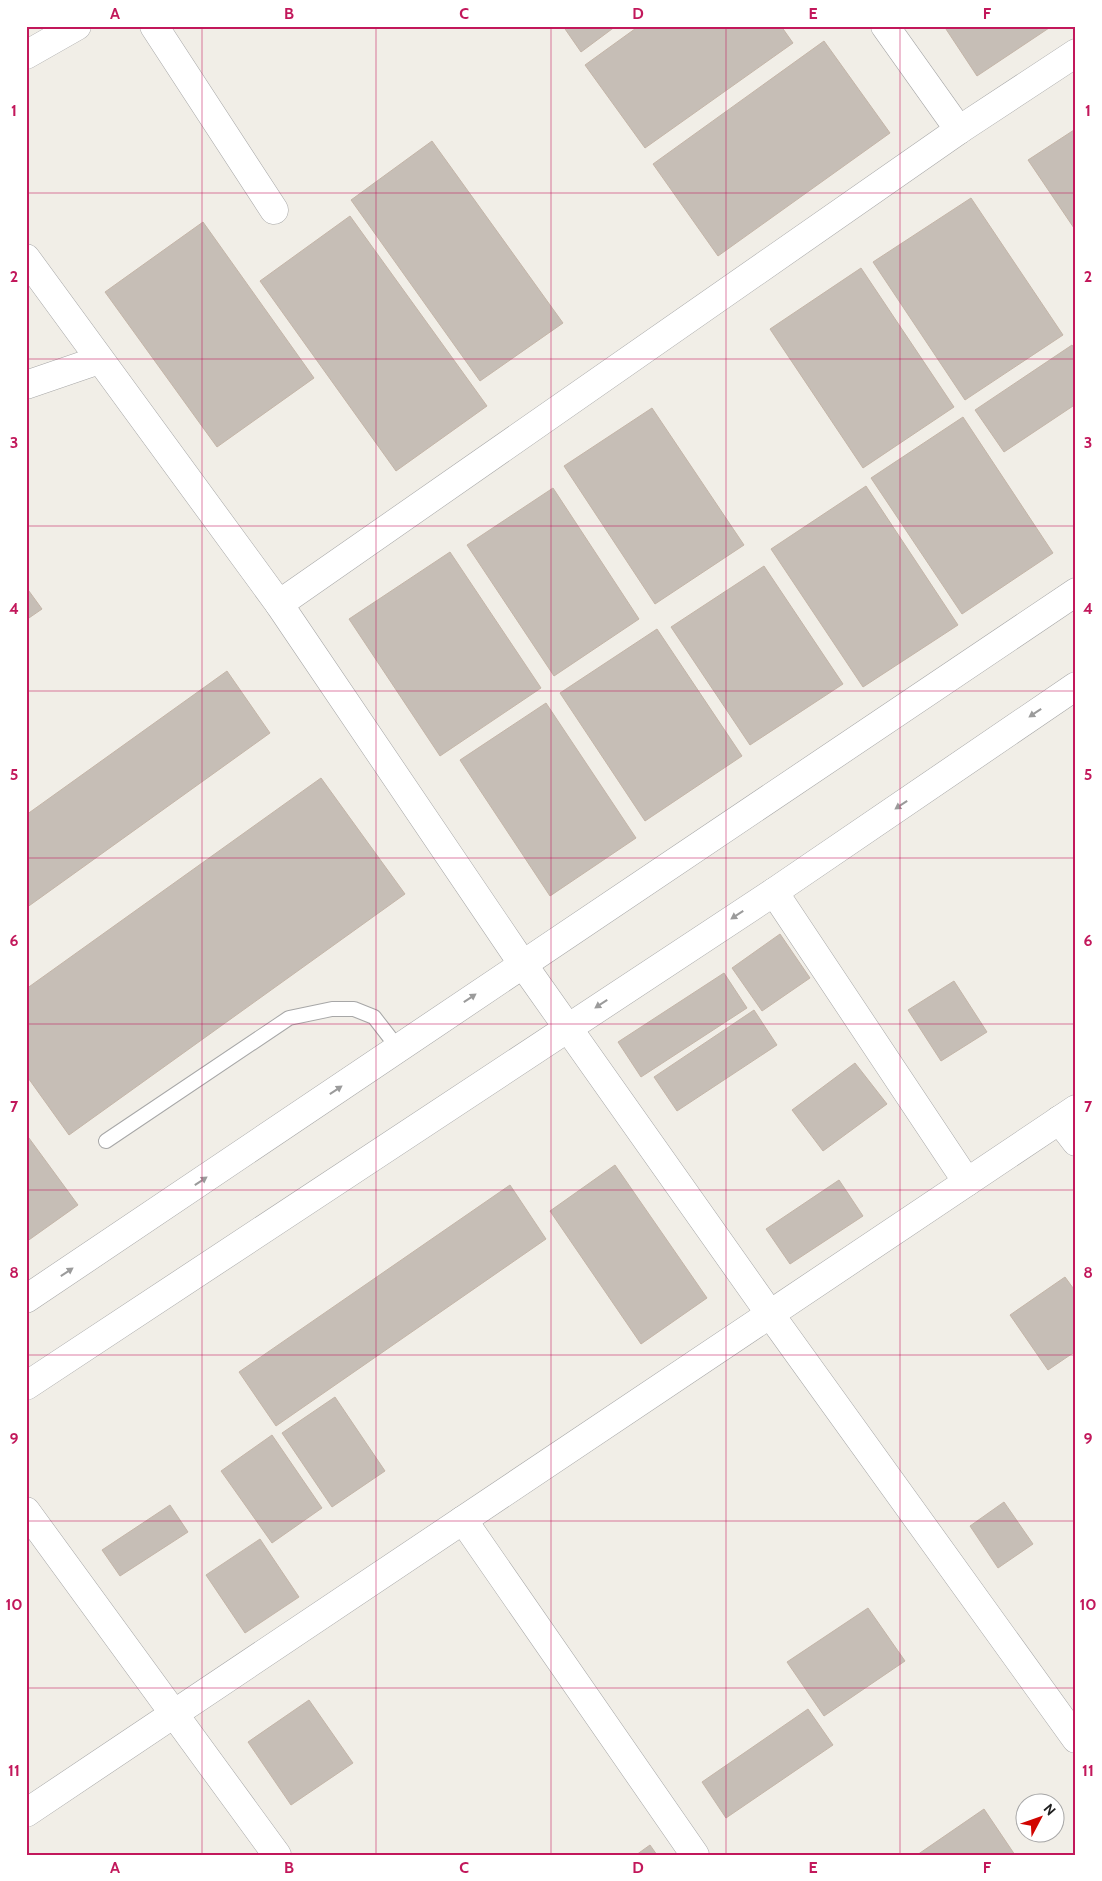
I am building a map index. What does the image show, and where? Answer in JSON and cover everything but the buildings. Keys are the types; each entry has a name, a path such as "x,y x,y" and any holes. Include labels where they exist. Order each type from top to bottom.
{"street":[{"path":"26,55 77,26"},
{"path":"154,26 274,210"},
{"path":"885,26 959,130"},
{"path":"279,604 959,130 1076,53"},
{"path":"26,258 279,604 522,963 770,1314 1076,1739"},
{"path":"26,385 99,360"},
{"path":"26,1299 522,963 1076,592"},
{"path":"26,1386 568,1026 774,892 1076,686"},
{"path":"774,892 967,1182"},
{"path":"26,1814 1068,1114 1076,1142"},
{"path":"26,1512 277,1855"},
{"path":"463,1520 695,1855"}],"lane":[{"path":"106,1141 289,1018 332,1009 354,1009 374,1017 398,1048"}]}
